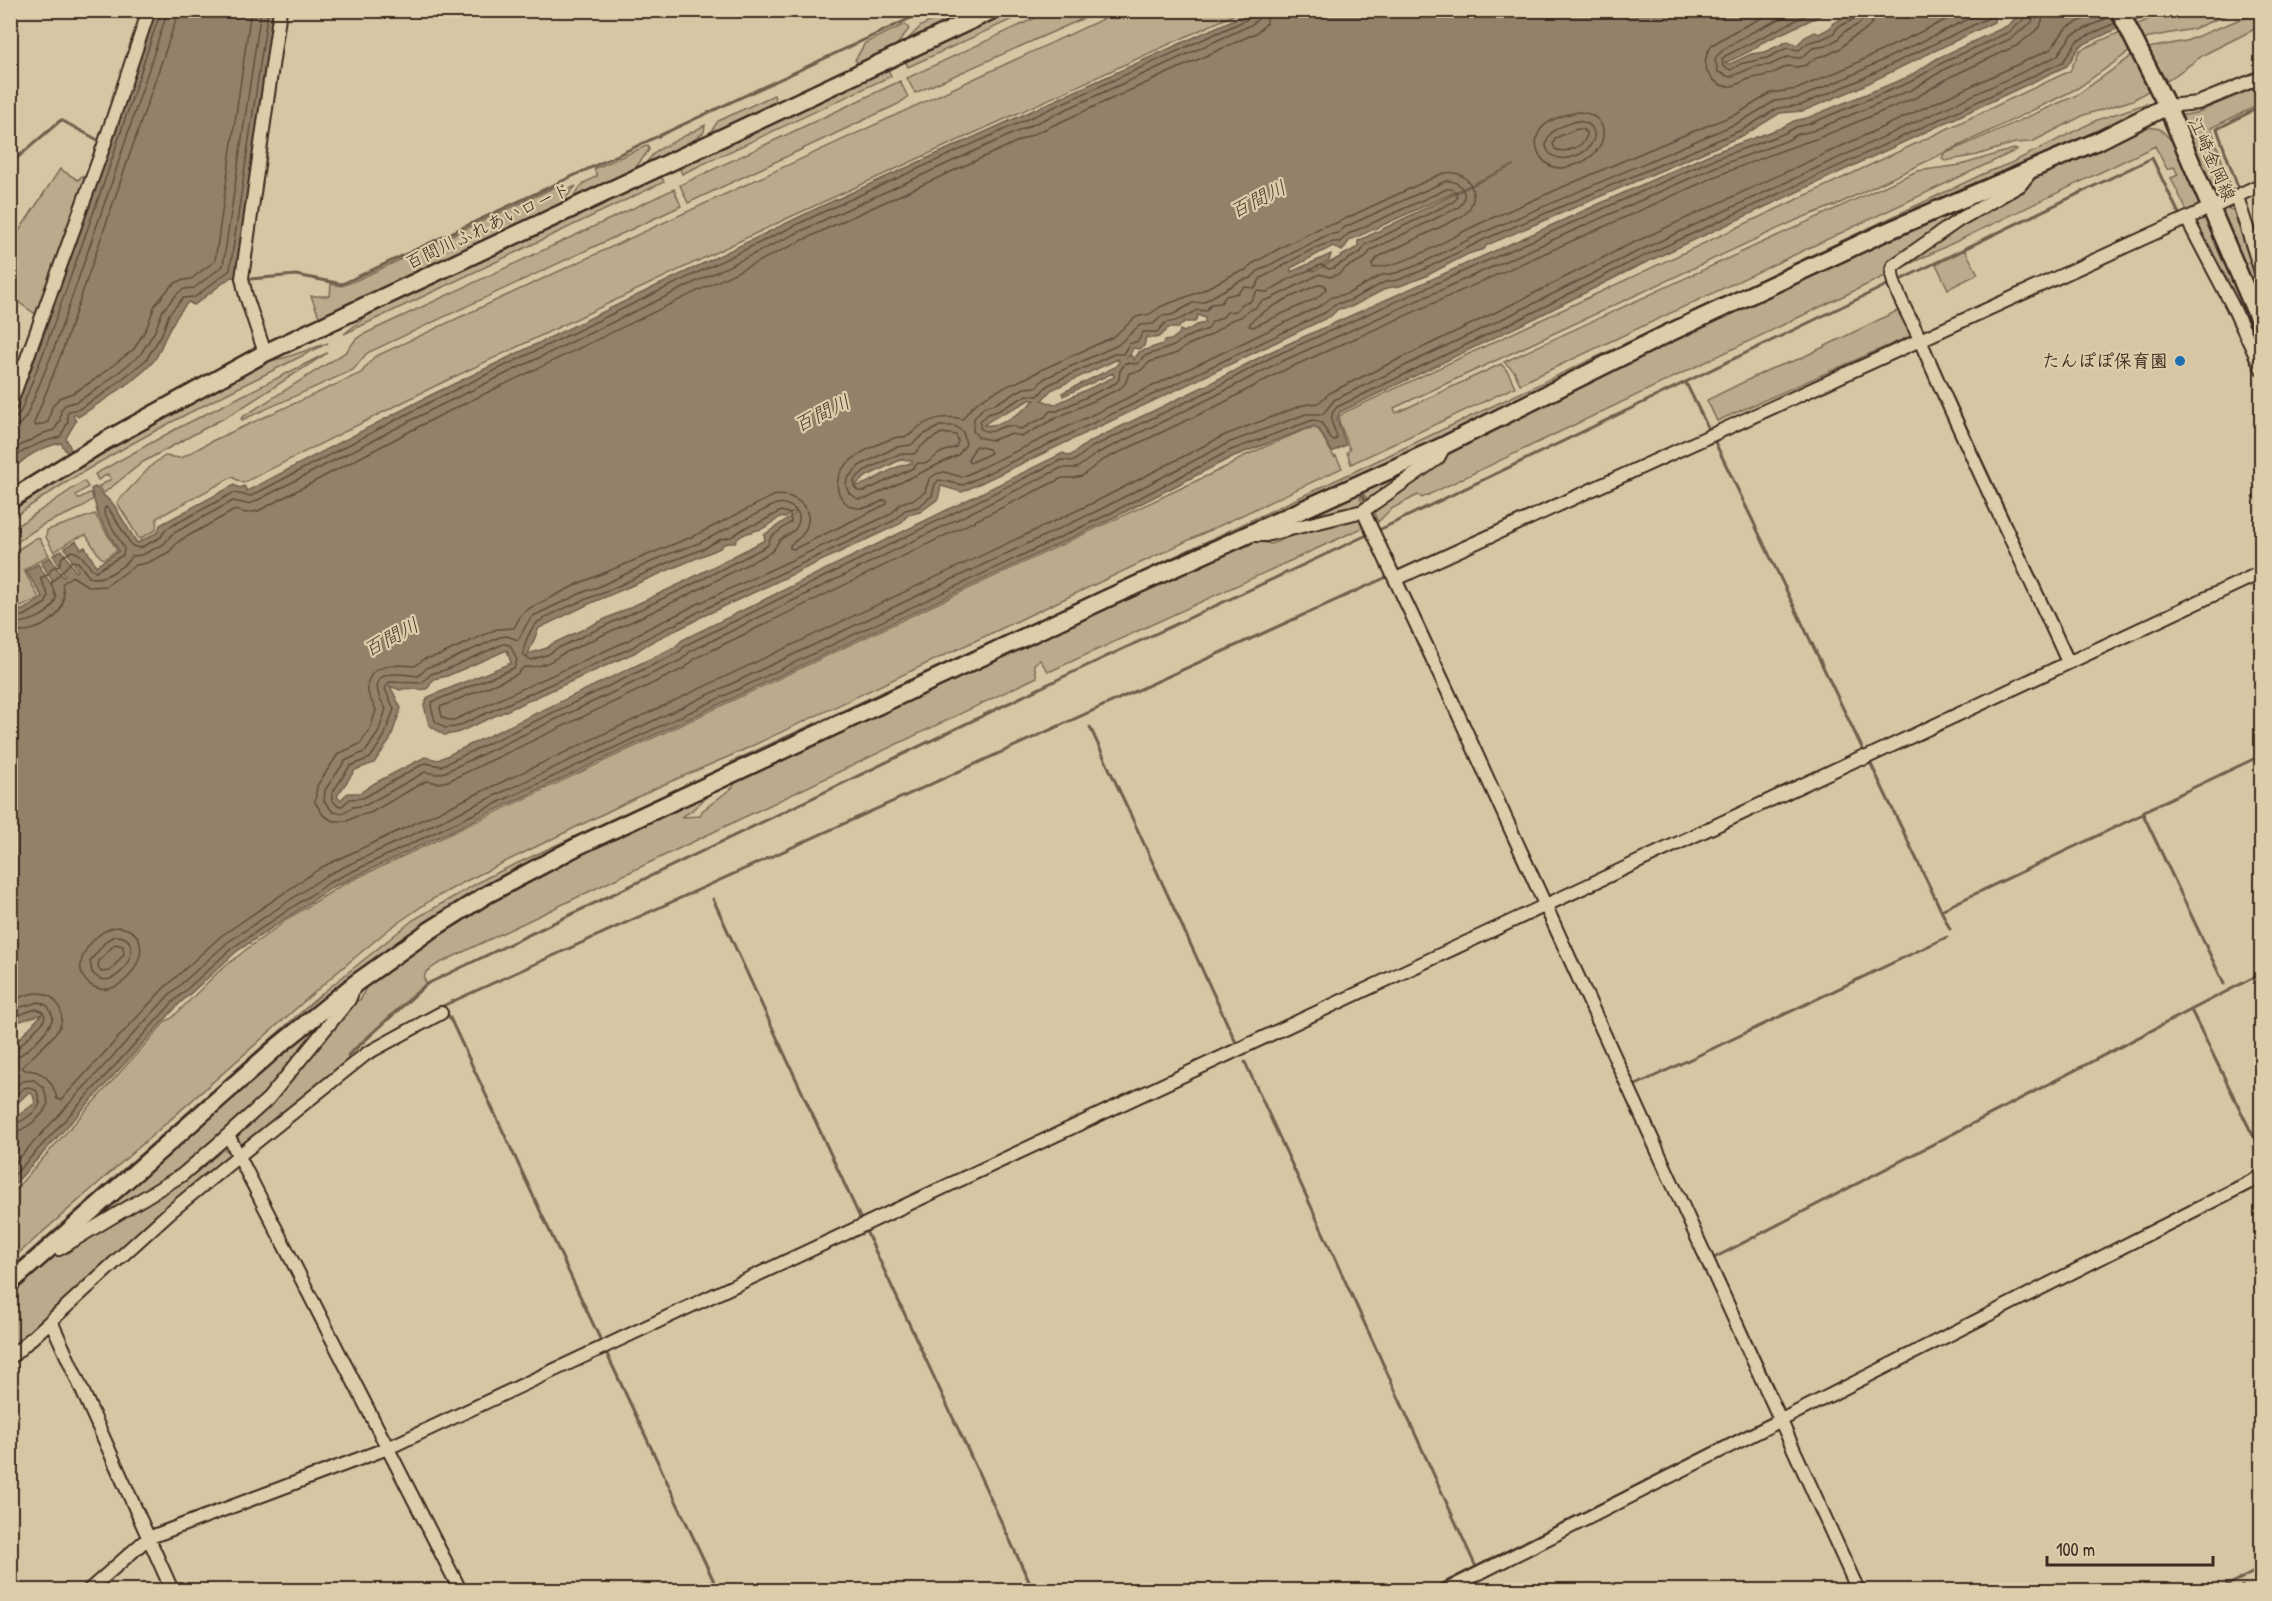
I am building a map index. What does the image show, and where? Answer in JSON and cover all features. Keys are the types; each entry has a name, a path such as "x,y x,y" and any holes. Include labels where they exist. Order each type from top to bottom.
{"street":[{"path":"10,405 103,148 149,10"},
{"path":"265,353 242,278 280,10"},
{"name":"百間川ふれあいロード","path":"10,500 115,435 265,353 331,320 993,10"},
{"name":"江崎金岡線","path":"2119,10 2167,106 2262,327"},
{"path":"10,1283 276,1048 356,983 429,931 486,895 580,845 1066,618 1445,445 1669,333 1883,233 2031,171 2167,106 2198,103 2262,77"},
{"path":"2031,171 2020,185 1959,220 1893,266 1891,271 1894,282 2068,662"},
{"path":"2218,205 2262,184"},
{"path":"2237,197 2262,274"},
{"path":"1397,575 2203,211"},
{"path":"2187,219 2262,369"},
{"path":"1252,535 1266,535 1363,511 1438,458 1445,445"},
{"path":"1363,511 1397,575 1549,905 1858,1590"},
{"path":"88,1590 147,1535 385,1447 2262,572"},
{"path":"54,1244 59,1249 182,1174 228,1135 268,1099 349,1000 356,983"},
{"path":"10,1358 236,1155 366,1054 441,1013"},
{"path":"228,1135 236,1155 460,1590"},
{"path":"1446,1590 2262,1176"},
{"path":"51,1321 172,1590"}],"shaded area":[{"path":"941,11 974,11 908,42 908,39 921,26 943,15"},
{"path":"1007,11 1030,11 908,67 905,60"},
{"path":"1050,11 1100,11 915,93 907,78"},
{"path":"1120,11 1242,11 788,218 433,387 243,483 232,477 157,518 156,530 139,539 117,502 153,464 165,456 181,458 214,440 361,373 374,357"},
{"path":"2167,11 2188,15 2199,11 2236,11 2193,29 2150,37 2078,88 2056,99 1836,205 1801,218 1394,408 1396,413 1501,364 1508,372 1515,387 1351,464 1347,452 1350,450 1339,421 1343,413 2070,71 2080,50"},
{"path":"2261,13 2261,26 2205,54 2167,81 2159,71 2144,80 2148,91 2133,100 2084,115 2032,142 2015,143 1977,155 1945,161 1942,159 1944,154 2077,95 2132,56 2148,48 2186,41"},
{"path":"905,24 909,29 895,47 859,64 855,60 865,43"},
{"path":"887,67 891,76 682,174 679,167"},
{"path":"900,81 908,97 898,104 688,203 680,185"},
{"path":"2261,85 2261,104 2211,128 2232,191 2218,197 2223,207 2238,213 2261,287 2261,313 2178,116 2196,113"},
{"path":"774,95 776,102 774,105 707,137 718,121"},
{"path":"2145,104 2137,113 2101,133 733,767 731,765 731,762 1110,587 1983,174 2011,163 2097,120"},
{"path":"705,125 704,132 688,145 643,166 656,151"},
{"path":"2149,127 2160,129 2174,143 2261,346 2261,360 2194,226 2196,220 2204,216 2200,205 2187,211 2171,178 2178,175 2174,167 2167,169 2155,146 1897,270 1978,215 2024,192 2036,177"},
{"path":"648,145 649,150 633,171 570,200 584,183 597,176 594,169"},
{"path":"2013,149 2017,150 1520,384 1514,371 1504,362 1917,171 1961,165"},
{"path":"60,169 78,180 82,176 86,178 37,315 11,297 11,243"},
{"path":"660,174 664,182 344,334 376,308"},
{"path":"557,186 561,193 576,186 557,208 320,319 311,296 330,296 331,284 342,286 359,279"},
{"path":"674,189 681,206 367,353 353,370 242,420 241,418 346,352 362,335"},
{"path":"2007,189 1887,275 1422,498 1418,495 1391,509 1378,522 1372,509 1428,470 1444,462 1453,446 1846,256"},
{"path":"1965,250 1978,274 1948,289 1936,264"},
{"path":"1902,304 1915,334 1717,421 1707,400 1770,369 1799,359 1899,310 1897,307"},
{"path":"328,343 126,447 11,519 11,508 70,470 258,364"},
{"path":"327,353 235,412 143,462 104,493 98,487 111,479 108,474 98,480 95,474 176,429"},
{"path":"1306,429 1319,430 1342,468 737,753 658,787 431,900 389,929 334,975 11,1260 11,1194 166,1021 172,1018 217,973 297,913 342,885 1232,464 1244,456"},
{"path":"1423,460 1369,502 1361,490"},
{"path":"84,481 88,487 76,495 78,499 91,492 93,499 79,509 44,524 11,546 11,530"},
{"path":"1358,492 1363,505 1282,526"},
{"path":"95,514 117,550 104,559 100,557 86,535 74,539 54,552 46,537 47,530"},
{"path":"1355,516 1363,519 1366,526 1051,671 1048,671 1040,660 1034,664 1037,677 438,964 426,972 424,978 426,983 347,1055 349,1059 238,1147 237,1132 353,1003 361,999 369,980 498,895 585,848 721,784 690,812 681,817 700,816 702,811 733,787 736,780 1253,540 1271,544 1314,527"},
{"path":"36,538 40,539 49,555 24,570 39,598 21,607 16,599 11,603 11,554"},
{"path":"719,769 720,772 448,912 11,1274 10,1269 325,991 413,920 488,877"},
{"path":"338,1003 264,1098 178,1173 75,1234"},
{"path":"219,1148 232,1152 11,1347 11,1290 48,1258 67,1253"}],"water":[{"path":"156,11 274,11 237,278 231,277 194,305 188,302 171,327 153,362 145,370 78,417 75,414 73,416 76,421 66,438 72,452 67,453 61,443 47,447 27,458 11,473 11,417 41,344"},
{"name":"百間川","path":"1252,11 1830,11 1761,43 1749,52 1725,63 1730,64 1788,41 1797,45 1805,37 1815,32 1819,34 1830,28 1833,23 1858,11 1996,11 1994,22 1856,89 1803,111 1780,113 1746,134 1487,245 1484,249 1468,254 1424,277 1387,288 1351,307 1338,309 1331,316 962,492 941,486 938,499 920,512 908,515 900,524 699,618 636,652 457,733 444,735 429,725 424,705 428,697 511,663 507,650 447,676 434,679 427,689 400,690 390,686 401,708 390,740 374,763 355,770 337,796 340,800 348,793 360,793 425,757 438,760 675,647 682,640 1063,453 1070,456 1089,442 1270,352 1710,154 1908,77 1938,58 2007,26 2024,11 2155,11 2080,46 2067,66 1632,269 1340,412 1337,419 1346,445 1332,452 1319,429 1314,426 1234,456 1107,521 333,887 236,952 179,1004 11,1188 11,1121 35,1103 33,1095 29,1092 11,1109 11,1048 42,1014 11,1024 10,612 18,607 21,611 43,598 26,571 38,564 51,584 53,582 41,562 50,557 63,577 65,576 53,555 62,550 76,572 78,571 65,548 76,541 81,549 85,547 96,566 119,551 98,515 91,489 95,487 114,505 137,543 158,532 160,525 234,485 240,488 244,486 247,491 429,396 822,206","holes":["1514,165 1358,241 1358,247 1314,271 1311,270 1329,261 1331,254 1291,272 1291,268 1333,246 1342,251 1350,240","1198,315 1205,318 1205,323 1184,332 1180,330 1179,334 1171,340 1139,352 1134,360 1132,356 1126,357 1130,355 1133,348 1139,349 1144,346 1146,337 1158,337 1168,328 1178,328 1184,322 1195,322","1118,359 1119,362 1115,367 1062,393 1063,396 1113,373 1114,377 1054,405 1042,400 1051,390","1029,400 1035,400 1018,414 1004,421 984,425","902,459 912,461 869,482 854,486 867,476","797,512 764,535 765,540 547,648 528,654 539,628 591,603 720,548 724,544 735,542 742,535 766,527 780,517 785,518"]}],"waterway":[{"path":"250,279 296,275 342,284 928,10"},
{"path":"2239,190 2217,129 2262,106"},
{"path":"10,164 61,120 96,139"},
{"path":"1898,281 2152,158 2180,216"},
{"path":"1379,530 1889,284"},
{"path":"2257,371 2262,380"},
{"path":"1686,383 1709,430"},
{"path":"1399,570 1795,391"},
{"path":"1953,399 2072,655"},
{"path":"1713,438 1865,754"},
{"path":"1360,492 1364,499"},
{"path":"1371,514 1399,573"},
{"path":"351,1059 349,1055 427,984 1067,675 1367,535"},
{"path":"436,1009 1389,576"},
{"path":"1402,579 1437,655"},
{"path":"2023,677 2062,659"},
{"path":"1090,727 1238,1047"},
{"path":"2224,984 2143,814 2144,811 2262,755"},
{"path":"1869,760 1950,929"},
{"path":"1497,786 1516,826"},
{"path":"1941,910 2143,814"},
{"path":"713,899 862,1222"},
{"path":"1634,1086 1947,937"},
{"path":"1714,1258 2262,973"},
{"path":"2191,1010 2262,1154"},
{"path":"449,1016 602,1343"},
{"path":"1245,1062 1476,1567"},
{"path":"1664,1152 1784,1411"},
{"path":"866,1231 1033,1590"},
{"path":"606,1352 718,1590"},
{"path":"1784,1412 1802,1403"},
{"path":"1430,1590 1772,1417"},
{"path":"149,1531 204,1510"},
{"path":"2218,1590 2262,1568"},
{"path":"2242,1586 2244,1590"}],"place":[{"name":"たんぽぽ保育園","path":"2180,361"}]}
